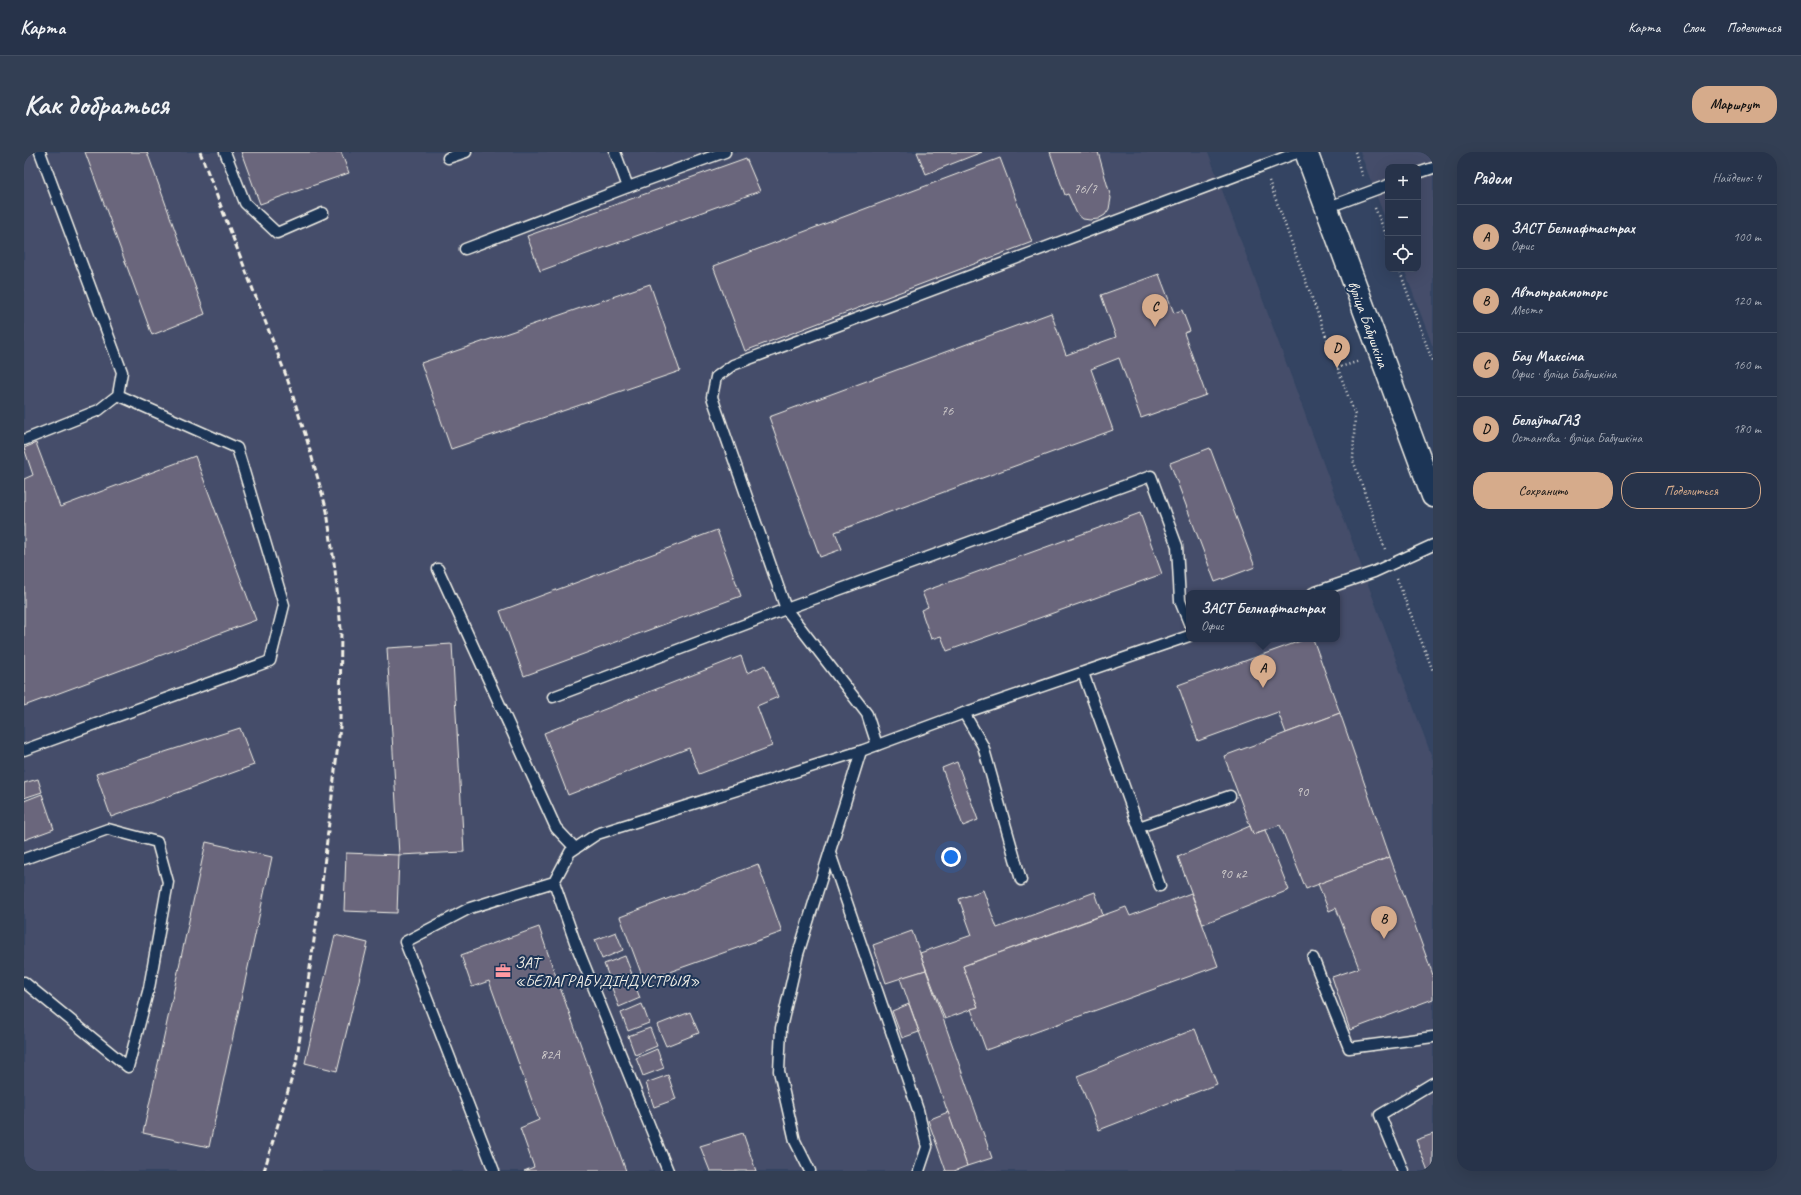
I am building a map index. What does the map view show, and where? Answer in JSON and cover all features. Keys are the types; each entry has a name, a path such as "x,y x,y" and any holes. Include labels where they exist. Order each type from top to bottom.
{"street":[{"name":"вуліца Бабушкіна","path":"1306,152 1433,496"}],"lane":[{"path":"24,440 99,410 118,395 122,372 40,152"},
{"path":"225,152 245,203 277,233 323,213"},
{"path":"448,158 466,152"},
{"path":"615,152 628,187"},
{"path":"465,249 725,152"},
{"path":"877,745 867,714 786,609 712,397 716,377 733,365 1299,152"},
{"path":"1421,173 1433,168"},
{"path":"1326,208 1385,186"},
{"path":"24,750 270,661 284,605 237,448 118,395"},
{"path":"553,697 786,609 1151,476 1177,546 1180,601 1186,616"},
{"path":"1321,590 1391,564 1433,545"},
{"path":"438,569 556,828 575,848"},
{"path":"494,1171 405,942 470,908 554,882 570,852 597,834 861,751 964,713 1186,637"},
{"path":"1084,673 1160,886"},
{"path":"964,713 983,746 1021,880"},
{"path":"810,1171 795,1141 779,1071 781,1028 798,954 861,751"},
{"path":"1139,827 1230,796"},
{"path":"24,859 108,829 157,842 168,882 149,988 128,1067 24,982"},
{"path":"830,853 918,1110 927,1146 919,1171"},
{"path":"554,882 575,942 668,1171"},
{"path":"1313,958 1349,1048 1433,1037"},
{"path":"1403,1171 1380,1115 1433,1083"}],"path":[{"path":"1263,166 1355,415 1353,460 1391,564 1433,671"},
{"path":"1400,272 1433,363"}],"shaded area":[{"path":"24,152 1208,152 1433,760 1433,1171 24,1171"},
{"path":"1360,152 1433,152 1433,347 1405,272 1421,272 1421,164 1385,164 1385,218"}],"building":[{"path":"85,152 147,152 205,314 152,335"},
{"path":"241,152 341,152 349,173 260,204"},
{"path":"917,152 982,152 926,174"},
{"path":"1050,152 1098,152 1111,198 1109,209 1105,215 1098,219 1090,220 1083,219 1077,214 1068,194 1065,195"},
{"path":"746,158 760,191 540,271 527,236"},
{"path":"1000,158 1032,242 745,351 713,266"},
{"path":"1159,274 1174,313 1182,310 1190,331 1184,333 1206,395 1141,418 1119,358 1091,369 1113,430 835,532 842,549 820,557 769,417 1051,313 1066,355 1116,337 1101,295"},
{"path":"650,284 680,371 451,449 421,363"},
{"path":"36,443 60,507 195,456 256,620 24,706 24,479 33,475 24,448"},
{"path":"1210,448 1255,567 1215,582 1170,463"},
{"path":"1140,513 1162,574 947,651 941,636 931,639 921,610 928,607 922,592"},
{"path":"717,530 741,596 524,676 500,611"},
{"path":"1298,642 1314,642 1340,713 1286,733 1278,712 1198,741 1178,685"},
{"path":"452,644 464,852 399,855 387,648"},
{"path":"741,656 747,673 765,665 778,697 757,706 772,746 699,774 689,748 568,795 544,733"},
{"path":"1340,713 1390,857 1306,889 1280,825 1253,834 1224,756"},
{"path":"240,728 254,765 111,817 96,774"},
{"path":"957,762 978,820 963,826 942,768"},
{"path":"38,779 42,792 24,798 24,783"},
{"path":"42,794 54,829 24,840 24,801"},
{"path":"1250,826 1253,834 1265,830 1289,890 1203,924 1178,857"},
{"path":"206,842 272,857 209,1147 143,1133"},
{"path":"346,853 399,855 397,913 344,911"},
{"path":"1390,857 1433,975 1433,999 1350,1030 1332,977 1359,968 1336,908 1329,911 1318,884"},
{"path":"758,864 782,932 644,981 620,917"},
{"path":"983,890 997,928 1095,892 1103,915 963,966 978,1007 945,1019 920,953 972,935 959,899"},
{"path":"1191,893 1218,966 986,1050 971,1009 978,1007 963,966 1126,907 1130,916"},
{"path":"539,927 626,1171 524,1171 534,1167 520,1128 539,1120 489,981 472,987 461,955"},
{"path":"912,931 926,970 886,983 873,945"},
{"path":"616,932 623,950 602,959 595,940"},
{"path":"335,935 368,943 337,1071 305,1063"},
{"path":"625,956 632,974 611,982 604,964"},
{"path":"926,970 992,1158 967,1166 900,978"},
{"path":"633,980 640,998 619,1007 612,988"},
{"path":"642,1004 649,1023 628,1031 621,1013"},
{"path":"909,1004 919,1032 902,1038 892,1011"},
{"path":"690,1012 699,1033 666,1046 657,1025"},
{"path":"650,1028 657,1046 635,1055 628,1036"},
{"path":"1195,1029 1217,1084 1099,1130 1077,1076"},
{"path":"657,1049 664,1068 643,1076 636,1058"},
{"path":"668,1075 676,1099 654,1107 646,1083"},
{"path":"948,1112 967,1166 954,1171 946,1171 928,1120"},
{"path":"743,1133 756,1171 710,1171 700,1146"},
{"path":"1433,1134 1433,1171 1428,1171 1416,1140"}],"railway":[{"path":"200,152 287,378 307,440 327,511 341,629 340,727 321,892 296,1064 264,1171"}],"place":[{"name":"Бау Максіма","path":"1155,327"},
{"name":"БелаўтаГАЗ","path":"1337,368"},
{"name":"ЗАСТ Белнафтастрах","path":"1263,688"},
{"name":"Автотракмоторс","path":"1384,939"},
{"name":"ЗАТ «БЕЛАГРАБУДIНДУСТРЫЯ»","path":"503,971"}]}
